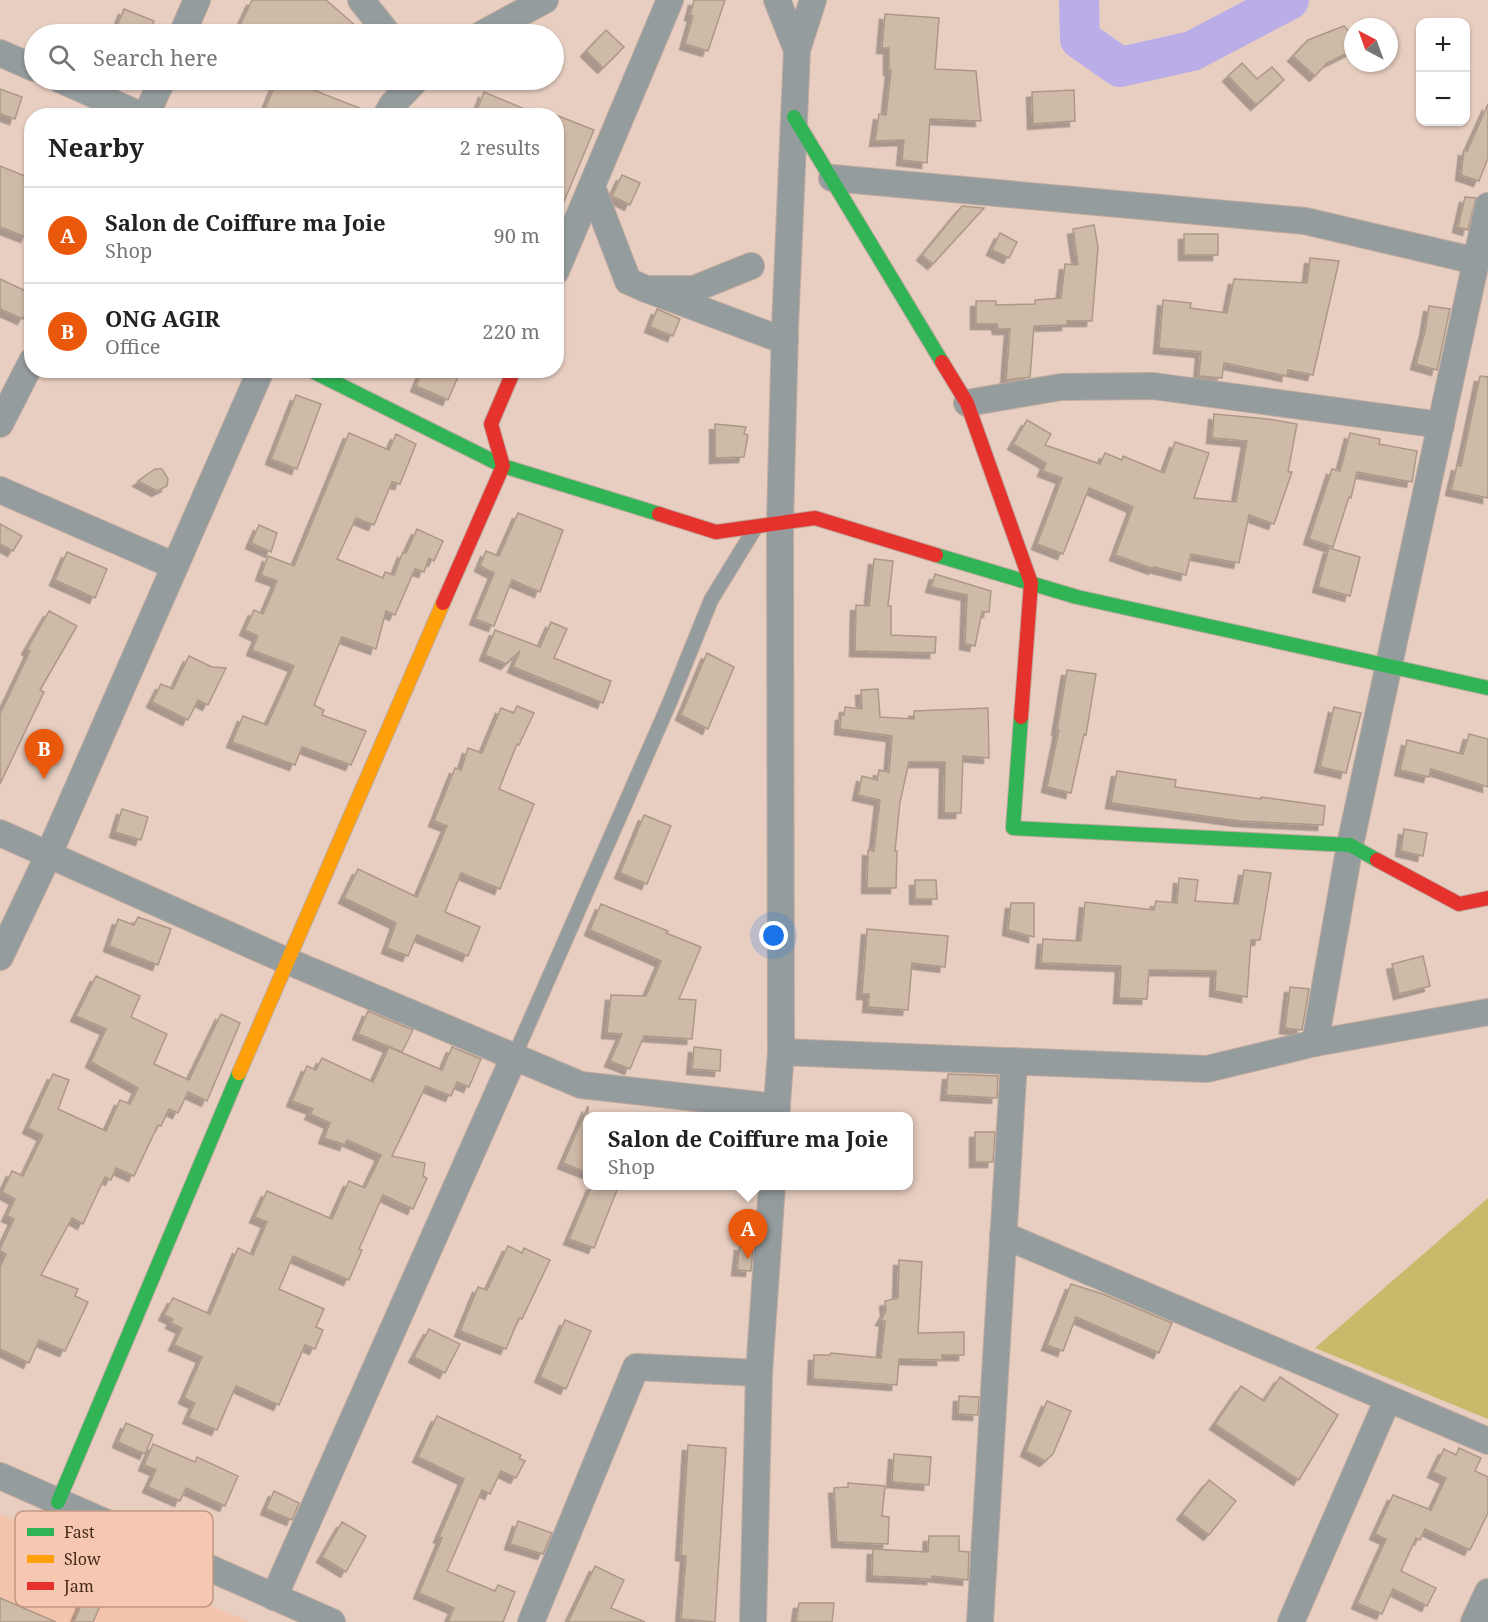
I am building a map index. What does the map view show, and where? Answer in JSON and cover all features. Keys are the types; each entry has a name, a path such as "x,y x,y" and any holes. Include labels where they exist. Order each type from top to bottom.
{"street":[{"path":"186,24 197,0"},
{"path":"361,0 380,24"},
{"path":"501,24 545,0"},
{"path":"564,252 670,0"},
{"path":"777,0 797,50"},
{"path":"0,833 286,961 581,1085 776,1112 781,1052 768,525 785,341 797,50 813,0"},
{"path":"0,53 24,64"},
{"path":"84,90 126,108"},
{"path":"149,108 157,90"},
{"path":"390,108 406,90"},
{"path":"794,117 967,403 1031,583 1013,828 1350,845 1459,904 1488,898"},
{"path":"832,178 1305,221 1476,261"},
{"path":"592,187 628,281 785,341"},
{"path":"1315,1042 1350,845 1488,206"},
{"path":"646,289 694,289 751,266"},
{"path":"0,424 24,377"},
{"path":"0,957 48,856 257,378"},
{"path":"326,378 503,466 716,532 815,518 1077,597 1488,688"},
{"path":"58,1502 286,961 503,466 491,424 511,378"},
{"path":"967,403 1061,387 1153,386 1441,425"},
{"path":"0,490 175,566"},
{"path":"781,1052 1207,1069 1315,1042 1488,1012"},
{"path":"274,1597 514,1057"},
{"path":"980,1622 1014,1061"},
{"path":"753,1622 759,1373 772,1190"},
{"path":"1003,1235 1488,1441"},
{"path":"531,1622 636,1367 759,1373"},
{"path":"1291,1622 1388,1399"},
{"path":"0,1476 78,1511"},
{"path":"213,1570 332,1622"},
{"path":"1474,1622 1488,1592"}],"lane":[{"path":"514,1057 669,704 711,600 768,525"}],"shaded area":[{"path":"1488,1198 1488,1419 1315,1348"},
{"path":"0,1514 15,1521 15,1607 213,1606 249,1622 0,1622"}],"building":[{"path":"252,0 326,0 354,24 241,24"},
{"path":"694,0 725,0 708,51 685,44 693,16 690,15"},
{"path":"124,9 154,21 153,24 118,24"},
{"path":"885,14 939,18 935,69 976,71 981,121 930,119 927,163 902,160 904,140 875,141 879,114 886,115 891,70 889,70 889,48 882,48"},
{"path":"1344,26 1344,54 1327,63 1315,76 1293,56 1308,40"},
{"path":"606,30 624,47 603,68 586,51"},
{"path":"1242,63 1257,79 1272,67 1284,80 1256,105 1228,76"},
{"path":"0,89 22,97 15,119 0,114"},
{"path":"273,90 313,90 359,108 265,108"},
{"path":"1074,90 1075,121 1033,124 1032,92"},
{"path":"484,92 522,108 478,108"},
{"path":"1488,104 1488,158 1479,181 1461,175 1464,150 1467,151"},
{"path":"564,118 594,130 564,201"},
{"path":"0,166 24,176 24,236 0,227"},
{"path":"622,175 640,183 630,205 612,196"},
{"path":"1465,197 1476,198 1468,230 1458,227"},
{"path":"962,206 984,208 933,264 922,255"},
{"path":"1094,225 1098,247 1092,321 1067,321 1067,325 1034,326 1030,377 1006,380 1010,329 998,329 997,324 976,324 976,301 996,301 996,305 1035,304 1035,300 1061,298 1065,264 1078,265 1073,229"},
{"path":"1000,233 1017,242 1009,258 992,250"},
{"path":"1184,234 1218,234 1218,255 1184,255"},
{"path":"1310,258 1339,261 1313,375 1288,370 1287,376 1224,363 1222,378 1199,376 1201,352 1159,348 1163,300 1191,303 1190,308 1227,313 1234,279 1307,283"},
{"path":"0,279 24,290 23,319 0,309"},
{"path":"1429,306 1450,309 1437,370 1416,364"},
{"path":"657,309 680,319 673,336 650,327"},
{"path":"1480,376 1488,377 1488,498 1451,490 1457,465 1461,466"},
{"path":"420,378 458,378 448,400 416,386"},
{"path":"296,395 321,404 297,469 271,459"},
{"path":"1214,414 1297,424 1288,472 1292,472 1274,524 1249,515 1239,563 1191,554 1186,575 1154,567 1154,569 1115,555 1133,507 1089,488 1063,554 1037,544 1062,478 1043,471 1046,463 1013,444 1027,420 1051,434 1045,445 1100,464 1105,453 1122,460 1123,456 1164,473 1175,442 1209,453 1194,498 1236,502 1247,441 1212,438"},
{"path":"715,424 746,427 744,434 748,435 744,457 715,458"},
{"path":"349,433 389,450 396,434 416,444 400,484 392,482 374,525 356,518 337,559 383,578 385,572 394,575 403,552 406,553 417,529 443,541 434,561 429,558 424,572 415,569 395,615 386,611 376,649 342,637 314,705 324,710 322,715 366,731 351,765 302,747 295,765 232,742 243,716 267,725 294,666 252,650 258,636 245,630 254,610 263,614 277,581 261,575 268,556 294,566"},
{"path":"1350,433 1380,439 1379,444 1417,451 1412,482 1357,472 1351,498 1349,497 1333,547 1309,539 1332,469 1340,471"},
{"path":"155,469 162,469 168,479 167,486 157,491 138,481"},
{"path":"518,513 563,530 540,592 512,580 494,626 475,619 494,573 480,566 486,551 499,556"},
{"path":"0,524 22,536 13,551 0,544"},
{"path":"259,525 277,533 271,552 251,543"},
{"path":"1329,548 1360,557 1350,596 1318,587"},
{"path":"67,552 107,569 95,598 55,580"},
{"path":"874,559 893,561 888,606 891,606 891,635 936,637 935,653 855,651 856,605 869,606"},
{"path":"935,574 991,591 989,612 982,612 975,646 965,644 967,595 931,587"},
{"path":"49,611 77,626 40,690 44,692 0,784 0,714 30,651 27,649"},
{"path":"551,622 567,629 554,658 611,681 603,703 513,667 520,651 506,664 485,655 495,630 540,647"},
{"path":"707,653 734,667 708,729 681,715"},
{"path":"189,656 212,667 226,668 208,705 198,700 188,720 152,702 161,684 173,689"},
{"path":"1067,670 1096,674 1086,735 1084,734 1071,793 1047,787 1059,730 1057,730"},
{"path":"878,689 880,717 914,719 914,711 988,708 989,758 963,756 961,813 944,813 945,762 909,762 900,802 895,851 897,851 896,888 867,888 868,850 874,851 880,800 858,795 862,776 877,780 879,770 889,772 892,736 840,729 841,715 844,715 845,707 862,709 861,690"},
{"path":"517,706 534,713 519,745 517,744 499,789 534,804 500,889 461,873 445,912 480,927 468,956 417,935 408,956 387,948 396,923 344,898 358,869 417,897 447,826 434,821 455,768 461,770 468,748 482,753 501,708 514,713"},
{"path":"1334,707 1361,713 1346,773 1320,767"},
{"path":"1469,734 1488,739 1488,787 1431,769 1429,777 1400,770 1407,740 1463,754"},
{"path":"1117,771 1176,780 1175,787 1325,806 1323,825 1240,821 1111,803"},
{"path":"122,809 148,817 141,840 115,832"},
{"path":"644,815 671,826 647,884 620,873"},
{"path":"1404,829 1427,833 1423,856 1401,851"},
{"path":"1244,870 1271,873 1260,940 1251,940 1247,997 1215,991 1216,971 1149,970 1147,999 1119,998 1121,966 1041,963 1043,939 1081,941 1085,902 1154,910 1156,901 1177,903 1179,878 1198,880 1195,901 1238,904"},
{"path":"915,880 936,880 937,899 915,899"},
{"path":"1011,903 1034,903 1034,937 1008,930"},
{"path":"601,904 701,947 679,999 696,1000 692,1039 644,1036 630,1069 610,1061 622,1034 607,1033 611,995 646,996 661,961 590,930"},
{"path":"138,917 171,929 158,965 109,946 118,919 134,925"},
{"path":"867,929 948,936 945,967 912,963 908,1010 868,1007 869,994 862,994"},
{"path":"1423,956 1430,986 1399,994 1392,964"},
{"path":"96,976 140,996 131,1017 167,1034 154,1064 189,1080 221,1014 240,1023 207,1101 188,1092 178,1113 169,1109 161,1126 158,1125 134,1176 116,1168 111,1180 105,1177 83,1224 72,1218 41,1275 78,1289 75,1296 88,1302 65,1351 39,1340 29,1363 0,1349 0,1267 6,1254 0,1249 14,1219 7,1216 15,1199 2,1192 12,1171 23,1176 43,1135 28,1128 53,1074 69,1080 58,1109 106,1131 120,1100 130,1104 138,1088 91,1062 106,1029 76,1016"},
{"path":"1290,987 1309,989 1302,1030 1285,1028"},
{"path":"368,1011 413,1030 402,1052 358,1034"},
{"path":"389,1047 442,1070 452,1047 481,1059 469,1087 457,1082 451,1096 426,1086 392,1156 425,1163 423,1176 427,1178 413,1209 383,1195 359,1249 362,1250 349,1280 293,1256 279,1289 324,1309 316,1327 323,1330 315,1349 305,1345 279,1405 236,1386 217,1430 188,1418 195,1403 184,1398 202,1357 174,1345 182,1328 171,1323 173,1319 164,1315 173,1298 210,1314 238,1248 253,1255 267,1222 255,1217 267,1191 332,1219 349,1181 365,1188 381,1155 347,1140 345,1145 324,1138 330,1123 310,1114 313,1109 292,1101 307,1066 316,1070 322,1058 373,1082"},
{"path":"694,1047 721,1050 720,1071 692,1069"},
{"path":"948,1074 998,1076 997,1098 946,1095"},
{"path":"583,1117 583,1171 563,1163"},
{"path":"975,1132 995,1132 993,1162 975,1162"},
{"path":"590,1190 617,1190 594,1248 569,1239"},
{"path":"740,1245 753,1247 751,1271 737,1270"},
{"path":"508,1246 522,1253 524,1248 550,1260 522,1319 519,1318 506,1349 460,1331 478,1287 487,1290"},
{"path":"899,1260 922,1262 918,1333 964,1332 964,1355 942,1355 942,1360 899,1359 897,1385 813,1379 814,1355 830,1355 831,1353 881,1358 885,1321 881,1320 886,1311 885,1301 898,1298"},
{"path":"1071,1284 1103,1294 1172,1323 1159,1353 1076,1317 1063,1351 1047,1345"},
{"path":"565,1320 591,1331 566,1389 540,1377"},
{"path":"429,1329 460,1344 445,1373 414,1357"},
{"path":"1280,1377 1338,1415 1299,1480 1215,1424 1241,1386 1264,1401"},
{"path":"959,1396 979,1397 978,1415 958,1414"},
{"path":"1047,1401 1071,1411 1053,1454 1045,1461 1026,1451"},
{"path":"437,1416 521,1455 519,1458 525,1461 516,1478 501,1471 490,1494 482,1490 447,1571 495,1591 498,1585 515,1592 503,1622 448,1622 454,1608 419,1593 442,1538 439,1537 464,1479 418,1457"},
{"path":"126,1423 153,1435 145,1454 118,1442"},
{"path":"153,1444 195,1462 197,1457 238,1476 225,1506 186,1488 180,1501 148,1487 156,1470 144,1465"},
{"path":"688,1445 726,1448 715,1622 681,1619 686,1556 681,1555"},
{"path":"1459,1448 1481,1458 1475,1471 1488,1477 1488,1513 1470,1550 1425,1529 1420,1540 1416,1538 1401,1571 1436,1588 1427,1606 1393,1589 1382,1614 1357,1603 1386,1539 1375,1534 1393,1495 1431,1510 1446,1478 1433,1472 1444,1449 1456,1455"},
{"path":"894,1454 931,1457 929,1485 892,1482"},
{"path":"1209,1480 1236,1501 1209,1535 1182,1514"},
{"path":"848,1483 885,1486 882,1516 889,1517 888,1544 837,1542 834,1488 848,1487"},
{"path":"274,1491 299,1503 292,1520 266,1509"},
{"path":"518,1521 552,1533 543,1554 510,1544"},
{"path":"342,1522 366,1536 346,1572 322,1557"},
{"path":"929,1536 959,1536 959,1551 969,1552 968,1580 932,1576 932,1579 872,1576 873,1549 928,1552"},
{"path":"595,1566 624,1580 611,1608 645,1622 568,1622"},
{"path":"0,1598 15,1604 15,1607 21,1607 56,1622 0,1622"},
{"path":"799,1603 834,1603 832,1622 796,1622"},
{"path":"80,1607 100,1607 93,1622 74,1622"}],"waterway":[{"path":"1079,0 1080,39 1120,67 1192,51 1289,0"}],"traffic: fast":[{"path":"794,117 942,362"},
{"path":"326,378 503,466 659,514"},
{"path":"936,555 1077,597 1488,688"},
{"path":"1021,717 1013,828 1350,845 1377,860"},
{"path":"58,1502 239,1073"}],"traffic: slow":[{"path":"239,1073 443,603"}],"traffic: jam":[{"path":"942,362 967,403 1031,583 1021,717"},
{"path":"443,603 503,466 491,424 511,378"},
{"path":"659,514 716,532 815,518 936,555"},
{"path":"1377,860 1459,904 1488,898"}],"place":[{"name":"ONG AGIR","path":"44,779"},
{"name":"Salon de Coiffure ma Joie","path":"748,1259"}]}
